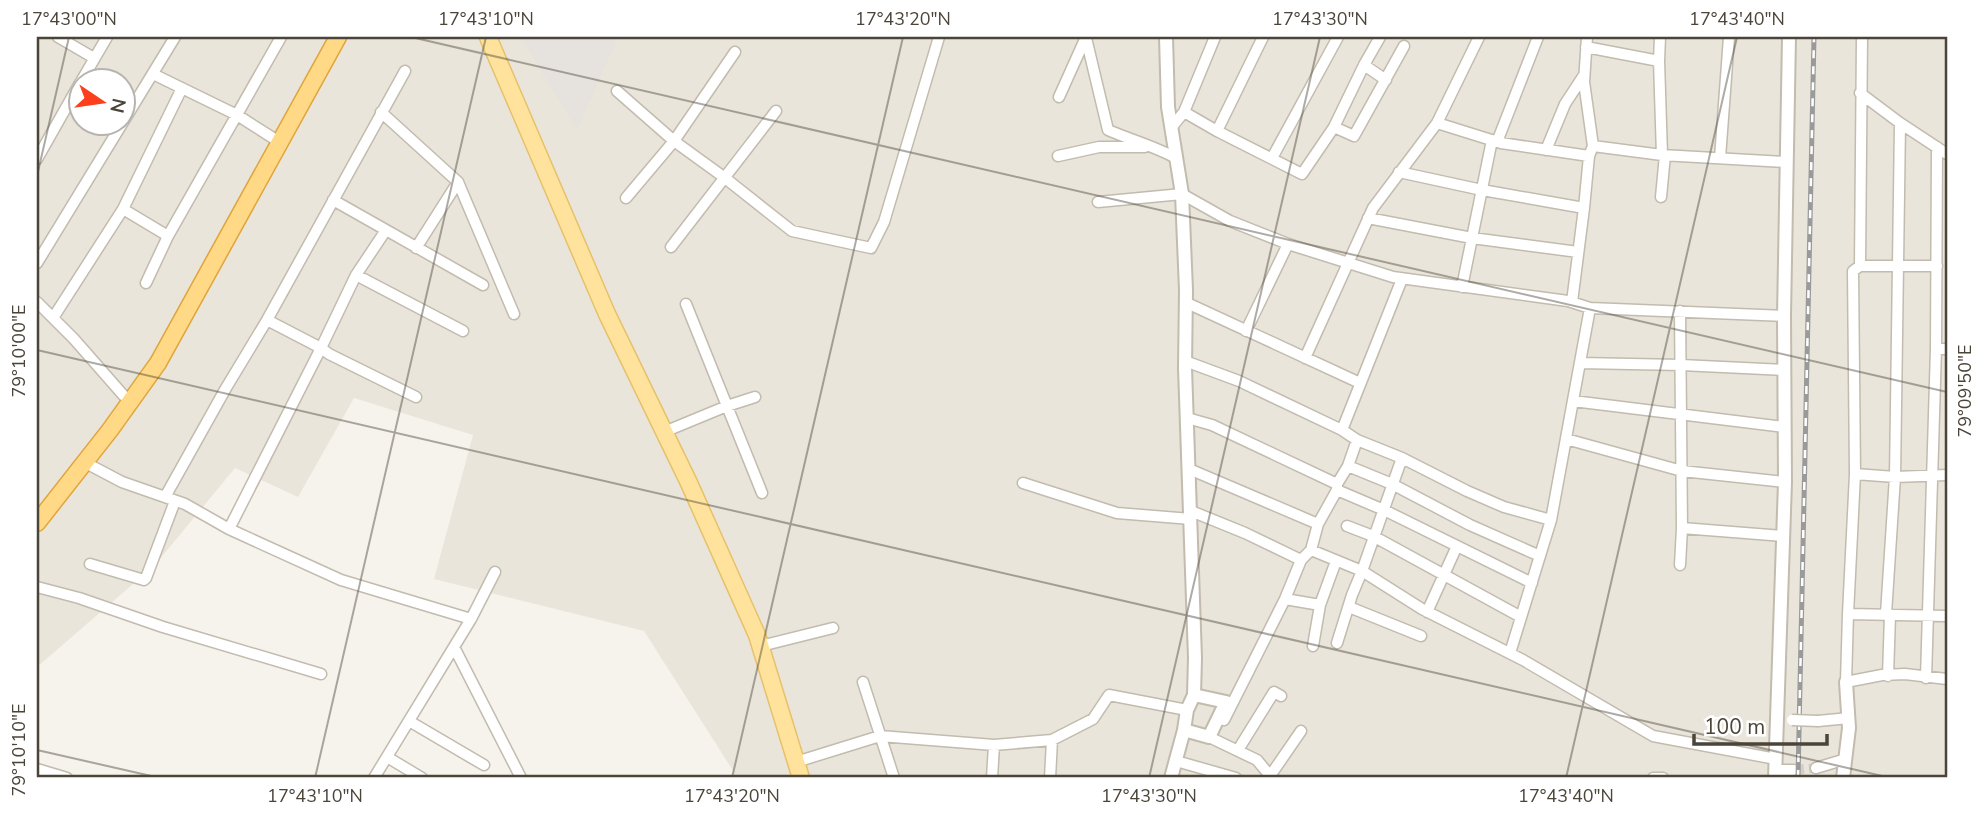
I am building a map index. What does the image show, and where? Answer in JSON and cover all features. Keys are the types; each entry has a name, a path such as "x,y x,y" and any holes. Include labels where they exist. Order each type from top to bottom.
{"highway":[{"path":"37,509 111,416 156,348 330,37"},
{"path":"37,523 158,363 338,37"}],"main road":[{"path":"488,37 607,314 689,482 761,646 802,778"}],"street":[{"path":"58,37 94,58"},
{"path":"90,66 107,37"},
{"path":"37,263 176,37"},
{"path":"146,283 167,236 281,37"},
{"path":"617,91 674,141 792,232 872,248 884,222 939,37"},
{"path":"1166,37 1168,107 1182,194 1195,658 1194,695 1187,710 1171,778"},
{"path":"1171,128 1184,111 1215,37"},
{"path":"1217,131 1263,37"},
{"path":"1272,158 1338,37"},
{"path":"1184,111 1217,131 1302,174 1334,127 1380,37"},
{"path":"1305,358 1373,208 1437,123 1479,37"},
{"path":"1462,287 1494,141 1538,37"},
{"path":"1660,37 1664,155 1661,197"},
{"path":"1720,158 1729,37"},
{"path":"1776,769 1785,482 1784,316 1789,37"},
{"path":"1860,266 1862,37"},
{"path":"1086,38 1108,130 1156,147 1176,158"},
{"path":"1059,97 1086,38"},
{"path":"1572,302 1591,151 1585,75 1587,42 1659,61"},
{"path":"1334,127 1354,136 1404,46"},
{"path":"626,198 674,141 734,52"},
{"path":"1364,65 1386,80"},
{"path":"90,564 144,580 146,578 170,499 405,71"},
{"path":"153,74 237,115 273,138"},
{"path":"1546,150 1565,104 1585,75"},
{"path":"53,318 123,209 182,88"},
{"path":"1860,93 1947,154"},
{"path":"37,159 66,108"},
{"path":"671,247 776,111"},
{"path":"381,112 458,182 514,314"},
{"path":"1437,123 1494,141 1546,150 1786,162"},
{"path":"1888,676 1889,615 1886,614 1895,477 1900,123"},
{"path":"1058,156 1099,147 1156,147"},
{"path":"1926,678 1933,476 1942,349 1937,266 1937,147"},
{"path":"1399,172 1584,208"},
{"path":"416,247 458,182"},
{"path":"1098,202 1182,194 1230,221 1288,244 1402,279 1572,302 1590,308 1784,316"},
{"path":"333,200 483,285"},
{"path":"123,209 167,236"},
{"path":"1368,218 1472,238 1578,252"},
{"path":"229,529 356,275 386,230"},
{"path":"1246,331 1288,244"},
{"path":"1843,778 1849,728 1846,681 1855,474 1853,271 1860,266 1937,266"},
{"path":"356,275 463,331"},
{"path":"1342,430 1402,279"},
{"path":"37,302 124,396"},
{"path":"1187,303 1360,383"},
{"path":"686,304 762,493"},
{"path":"1510,653 1551,520 1590,308"},
{"path":"1680,311 1680,565"},
{"path":"267,320 416,397"},
{"path":"1185,360 1239,381 1342,430 1357,440 1402,457 1466,491 1504,507 1551,520"},
{"path":"1580,363 1784,370"},
{"path":"664,432 755,397"},
{"path":"1573,401 1784,427"},
{"path":"1187,418 1212,425 1531,583"},
{"path":"1566,439 1682,471 1785,482"},
{"path":"1212,738 1285,599 1301,560 1311,550 1318,524 1348,466 1357,440"},
{"path":"1338,643 1402,457"},
{"path":"84,463 122,482 170,499 341,580 471,619"},
{"path":"1348,466 1392,484 1469,525 1539,556"},
{"path":"1189,469 1318,524"},
{"path":"1855,474 1895,477 1947,475"},
{"path":"1023,482 1117,513 1191,515 1245,533 1301,560"},
{"path":"1347,526 1373,536 1521,617"},
{"path":"1682,528 1782,536"},
{"path":"1427,612 1457,546"},
{"path":"1311,550 1362,572 1427,612 1510,653 1653,736 1776,769 1794,770"},
{"path":"1313,646 1320,605 1336,561"},
{"path":"374,778 471,619 495,572"},
{"path":"37,587 321,674"},
{"path":"1285,599 1320,605"},
{"path":"1349,607 1421,636"},
{"path":"1848,614 1947,616"},
{"path":"761,646 833,628"},
{"path":"454,647 521,778"},
{"path":"1846,681 1905,674 1947,679"},
{"path":"863,682 894,778"},
{"path":"1238,750 1274,692 1281,696"},
{"path":"796,762 880,736 995,744 1052,740 1093,719 1108,695 1187,710"},
{"path":"1194,695 1226,702 1212,738"},
{"path":"1777,719 1818,721 1849,718"},
{"path":"409,721 484,765"},
{"path":"1184,730 1212,738 1238,750 1257,761 1271,777 1301,731"},
{"path":"1050,778 1052,740"},
{"path":"992,778 995,744"},
{"path":"387,757 422,778"},
{"path":"1816,768 1846,759"},
{"path":"1176,761 1236,778"},
{"path":"37,769 67,778"},
{"path":"1653,778 1663,778"}],"shaded area":[{"path":"37,37 1947,37 1947,778 735,778 732,769 644,631 434,579 473,435 354,398 298,497 235,468 154,566 37,667"},
{"path":"521,37 618,37 577,130"}],"tunnel":[{"path":"1794,770 1816,768"}],"railway":[{"path":"1798,778 1814,37"}]}
